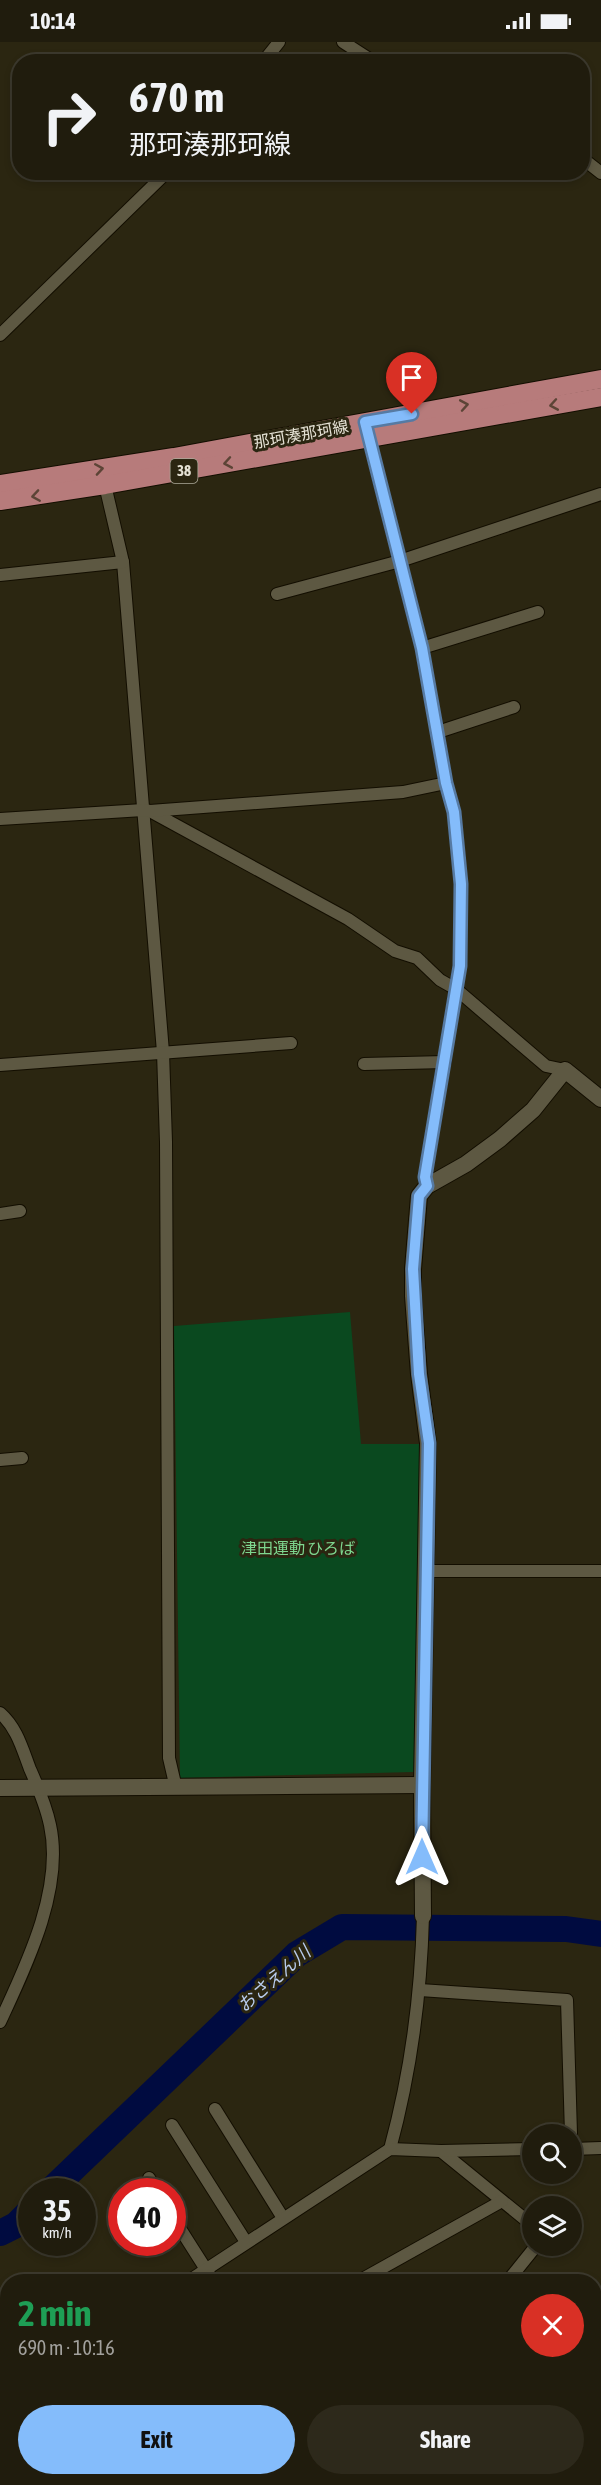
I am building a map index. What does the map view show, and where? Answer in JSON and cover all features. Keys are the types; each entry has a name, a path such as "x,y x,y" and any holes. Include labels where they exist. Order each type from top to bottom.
{"main road":[{"name":"那珂湊那珂線","path":"0,501 105,485 601,379"},
{"name":"那珂湊那珂線","path":"0,484 601,397"}],"street":[{"path":"269,54 279,42"},
{"path":"343,42 362,54"},
{"path":"0,335 159,180"},
{"path":"367,430 422,648 446,783 454,812 461,884 460,966 425,1177 427,1186"},
{"path":"105,485 123,562 147,810 163,1052 166,1142 169,1758 176,1788"},
{"path":"277,594 400,561 601,494"},
{"path":"0,574 123,562"},
{"path":"422,648 538,612"},
{"path":"438,732 514,707"},
{"path":"0,819 403,792 446,783"},
{"path":"147,810 348,919 395,951 417,958 440,980 456,989 546,1066 565,1070 601,1098"},
{"path":"0,1065 291,1043"},
{"path":"364,1064 444,1062"},
{"path":"390,2149 400,2112 420,1990 423,1916 422,1785 429,1443 419,1374 413,1269 419,1196 427,1186 466,1164 500,1139 532,1110 565,1070"},
{"path":"0,1214 20,1212"},
{"path":"0,1460 22,1458"},
{"path":"427,1571 601,1571"},
{"path":"0,1713 12,1725 38,1788 51,1827 53,1856 45,1913 0,2022"},
{"path":"0,1788 422,1785"},
{"path":"420,1990 567,2000 571,2124"},
{"path":"215,2109 283,2218"},
{"path":"172,2125 246,2242"},
{"path":"582,2149 601,2148"},
{"path":"199,2274 390,2149 441,2151 522,2149"},
{"path":"441,2151 522,2217"},
{"path":"371,2274 502,2201"},
{"path":"186,2238 209,2274"},
{"path":"516,2274 529,2256"}],"green space":[{"name":"津田運動 ひろば","path":"350,1312 361,1444 420,1444 414,1772 180,1778 174,1326"}],"waterway":[{"name":"おさえん川","path":"64,2178 297,1954 342,1927 566,1929 601,1934"},
{"name":"おさえん川","path":"0,2233 18,2223"}],"route":[{"path":"412,414 365,422 422,648 446,783 454,812 461,884 460,966 425,1177 427,1186 419,1196 413,1269 419,1374 429,1443 422,1857"}]}
